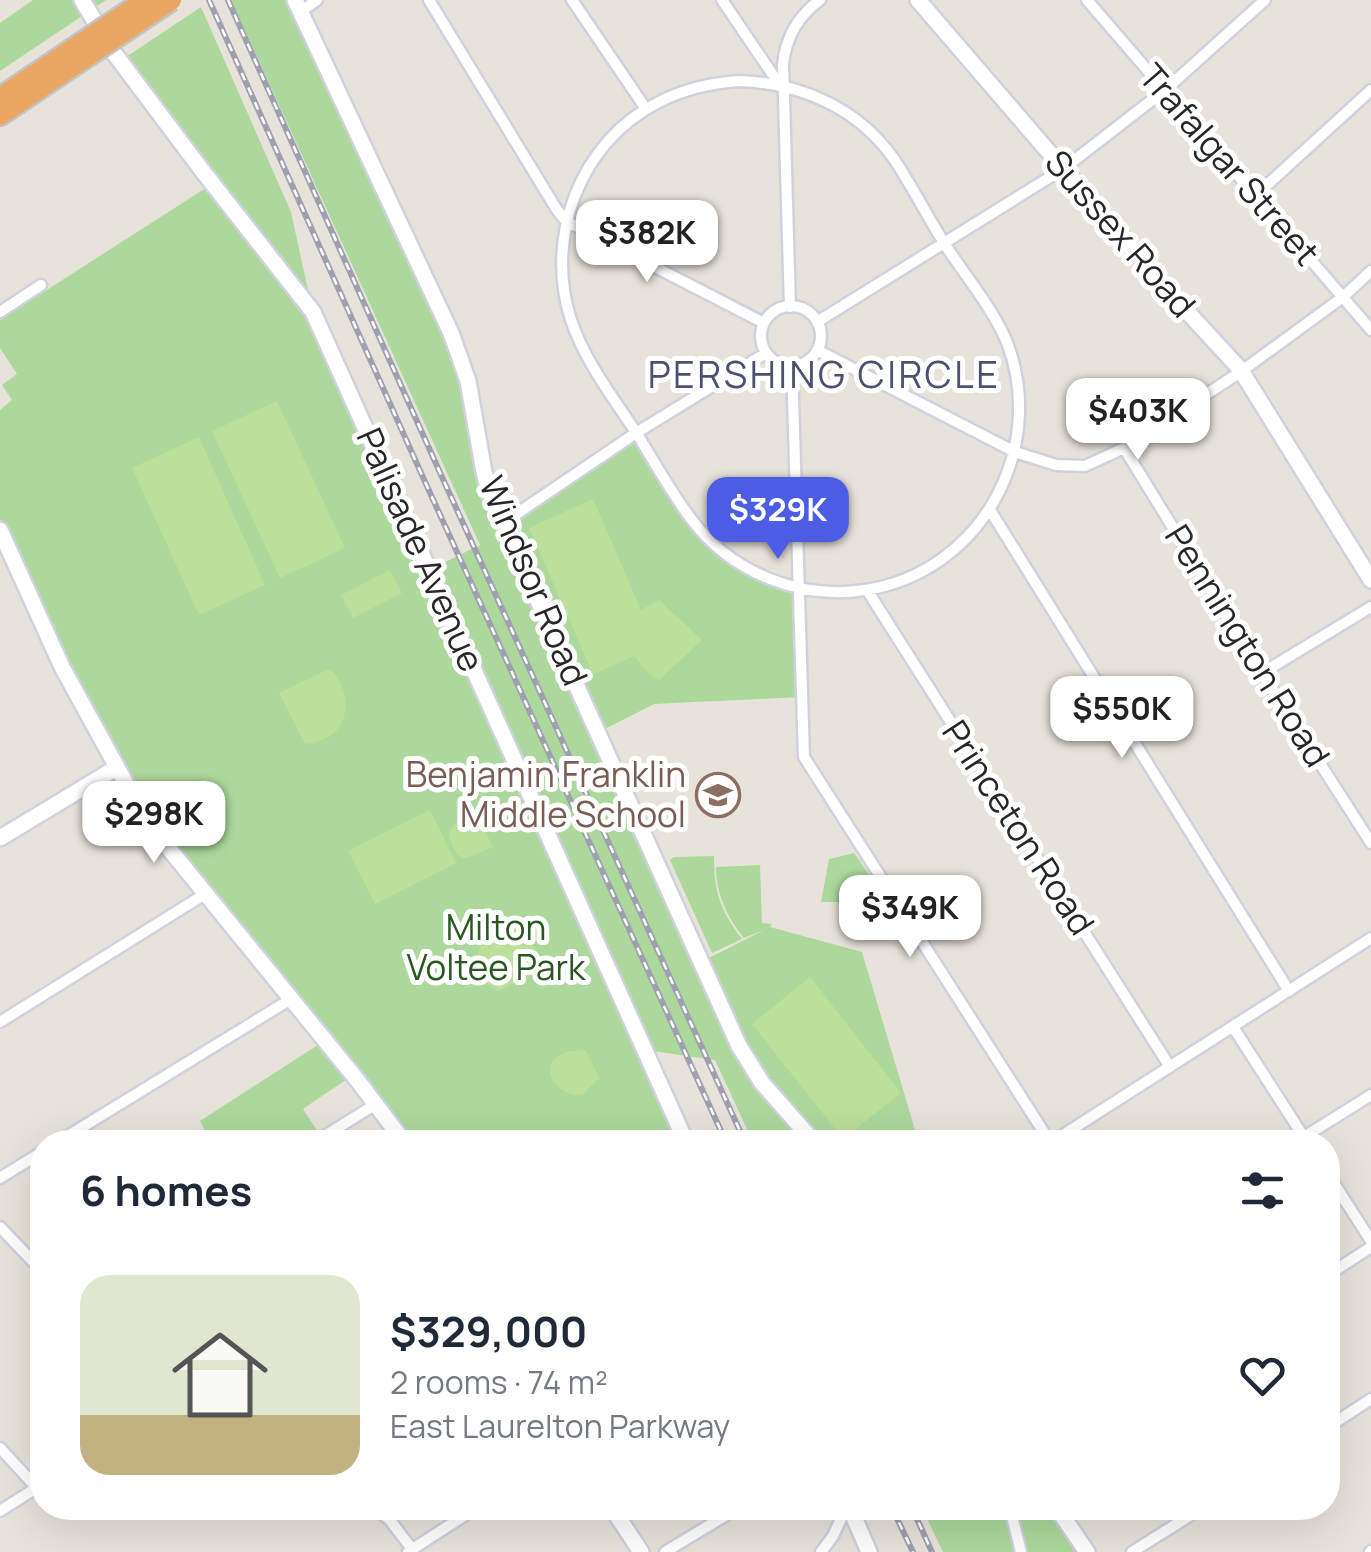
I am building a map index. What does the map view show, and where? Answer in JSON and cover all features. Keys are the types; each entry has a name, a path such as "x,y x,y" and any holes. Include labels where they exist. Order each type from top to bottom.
{"highway":[{"path":"0,115 146,0"},
{"path":"0,98 171,0"}],"street":[{"name":"Palisade Avenue","path":"82,0 114,53 313,312 681,1130"},
{"path":"298,6 317,0"},
{"path":"430,0 566,221 764,323"},
{"path":"572,0 646,108"},
{"path":"722,0 781,84"},
{"path":"790,307 781,84 784,52 789,36 804,14 820,0"},
{"name":"Sussex Road","path":"918,0 1241,371 1371,580"},
{"name":"Trafalgar Street","path":"1087,0 1371,330"},
{"path":"817,322 1063,169 1165,90 1266,0"},
{"name":"Windsor Road","path":"298,6 456,346 468,382 484,472 503,523 739,1046 762,1083 803,1130"},
{"path":"716,82 781,84 830,102 864,126 894,159 1000,327 1018,387 1020,409 1015,452 1000,492 976,529 943,559 904,580 866,590 824,592 799,588 754,572 705,536 691,519 586,354 570,320 562,279 566,221 581,181 616,132 646,108 676,93 716,82"},
{"path":"1256,195 1371,90"},
{"path":"817,350 1015,452 1056,465 1085,466 1124,448 1241,371 1371,271"},
{"path":"0,312 40,285"},
{"path":"790,307 804,310 817,322 817,350 807,361 792,366 780,364 766,353 761,338 764,323 774,312 790,307"},
{"path":"503,523 766,353"},
{"path":"792,366 804,757 1043,1130"},
{"name":"Pennington Road","path":"1124,448 1371,843"},
{"path":"990,510 1289,991"},
{"path":"0,530 51,645 116,768 166,846 395,1130"},
{"name":"Princeton Road","path":"866,590 1170,1067"},
{"path":"1262,673 1371,607"},
{"path":"0,838 116,768"},
{"path":"0,1022 205,894"},
{"path":"1070,1130 1371,938"},
{"path":"78,1130 291,999"},
{"path":"1233,1026 1296,1130"},
{"path":"1319,1130 1371,1095"},
{"path":"334,1130 376,1104"},
{"path":"0,1178 30,1159"},
{"path":"1340,1194 1371,1244 1340,1266"},
{"path":"0,1227 30,1259"},
{"path":"1340,1419 1371,1399"},
{"path":"0,1448 30,1476"},
{"path":"0,1511 30,1492"},
{"path":"390,1520 410,1550 457,1520"},
{"path":"620,1520 641,1552"},
{"path":"665,1552 718,1520"},
{"path":"821,1552 842,1520"},
{"path":"854,1520 870,1552"},
{"path":"1013,1520 1021,1552"},
{"path":"1065,1520 1086,1552"},
{"path":"1132,1552 1183,1520"}],"green space":[{"path":"33,0 106,0 0,71 0,23"},
{"name":"Milton Voltee Park","path":"231,0 295,0 451,333 503,522 636,433 691,519 719,549 799,588 802,697 654,704 599,732 701,962 764,930 744,938 720,896 716,867 760,865 762,923 862,952 915,1130 747,1130 715,1060 646,1050 681,1130 395,1130 353,1075 303,1109 317,1130 204,1130 200,1121 324,1041 135,800 0,530 0,410 12,400 2,385 17,374 0,348 0,320 212,184 120,61 201,7 291,212 313,313 429,570 480,545"},
{"path":"277,401 345,548 280,578 212,431"},
{"path":"199,437 265,585 199,615 132,468"},
{"path":"593,499 641,610 659,600 702,640 659,680 634,656 593,674 529,528"},
{"path":"390,570 402,593 353,618 341,595"},
{"path":"329,669 341,684 345,712 330,736 305,744 279,693"},
{"path":"430,810 456,863 375,904 348,851"},
{"path":"474,816 493,847 464,859 453,848 449,833 459,821"},
{"path":"854,853 870,876 843,902 821,902 829,859"},
{"path":"714,856 720,900 742,939 712,953 670,860"},
{"path":"511,922 528,936 546,969 498,991 480,970 479,951 487,934"},
{"path":"810,977 901,1093 854,1130 836,1130 752,1024"},
{"path":"586,1050 599,1078 582,1095 565,1092 553,1081 550,1067 565,1053"},
{"path":"928,1520 1065,1520 1087,1552 943,1552"}],"railway":[{"path":"209,0 721,1130"},
{"path":"228,0 740,1130"},
{"path":"898,1520 913,1552"},
{"path":"917,1520 932,1552"}],"place":[{"name":"Benjamin Franklin Middle School","path":"718,795"}],"district":[{"name":"PERSHING CIRCLE","path":"824,375"}]}
